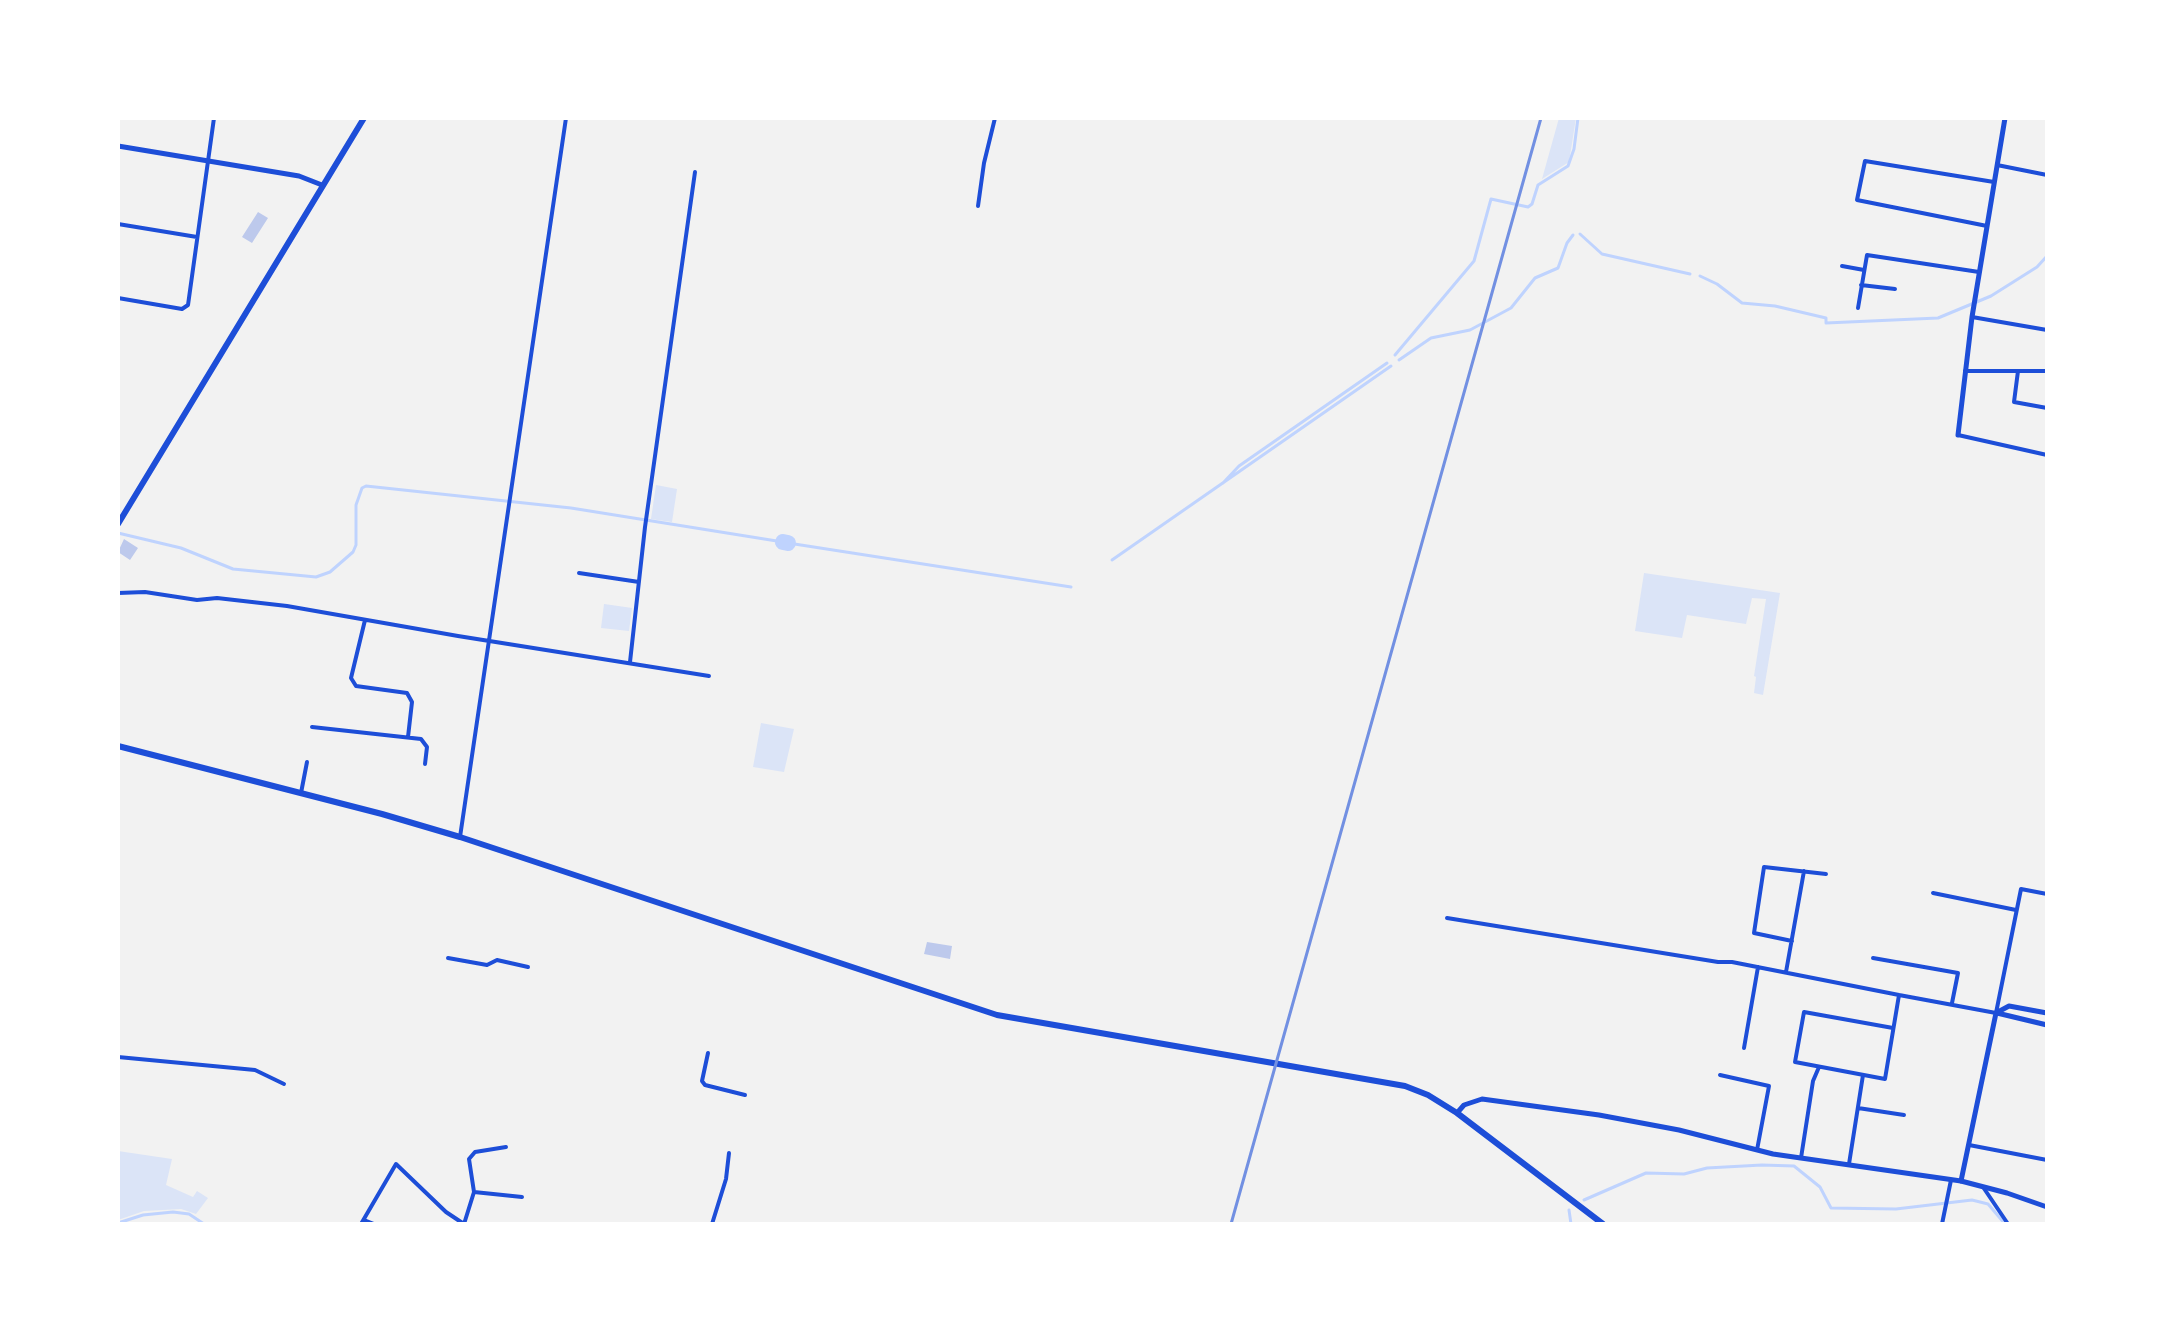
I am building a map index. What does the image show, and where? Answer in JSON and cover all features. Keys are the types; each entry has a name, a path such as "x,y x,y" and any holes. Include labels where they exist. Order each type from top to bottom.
{"main road":[{"path":"118,524 364,118"},
{"path":"118,746 460,837 997,1015 1405,1086 1428,1095 1457,1113 1603,1224"}],"street":[{"path":"118,298 182,309 188,305 214,118"},
{"path":"460,837 566,118"},
{"path":"978,206 995,118"},
{"path":"2005,118 1972,317 1958,435 2047,455"},
{"path":"118,146 299,176 322,185"},
{"path":"1987,226 1857,200 1865,161 1994,182"},
{"path":"1997,165 2047,175"},
{"path":"630,662 646,520 695,172"},
{"path":"118,224 197,237"},
{"path":"1858,308 1867,255 1979,272"},
{"path":"1842,266 1864,270"},
{"path":"1861,285 1895,289"},
{"path":"1972,317 2047,330"},
{"path":"1965,371 2047,371"},
{"path":"2018,371 2014,402 2047,408"},
{"path":"579,573 639,582"},
{"path":"118,593 145,592 197,600 241,600 709,676"},
{"path":"365,620 351,678 356,686 407,693 412,702 408,737"},
{"path":"312,727 421,739 427,747 425,764"},
{"path":"301,793 307,762"},
{"path":"1792,941 1754,933 1764,867 1826,874"},
{"path":"1786,972 1804,871"},
{"path":"1961,1181 2021,889 2047,894"},
{"path":"1933,893 2016,910"},
{"path":"1447,918 1602,945 1758,967 2047,1025"},
{"path":"448,958 487,965 497,960 528,967"},
{"path":"1873,958 1958,973 1952,1004"},
{"path":"1744,1048 1758,967"},
{"path":"1893,1028 1804,1012 1795,1062 1885,1079 1899,995"},
{"path":"1996,1013 2009,1006 2047,1013"},
{"path":"708,1053 702,1081 705,1085 745,1095"},
{"path":"118,1057 255,1070 284,1084"},
{"path":"1801,1158 1813,1081 1819,1066"},
{"path":"1720,1075 1769,1086 1757,1150"},
{"path":"1849,1166 1863,1075"},
{"path":"1457,1113 1464,1105 1482,1099 1656,1125 1757,1150 1961,1181 2047,1207"},
{"path":"1858,1108 1904,1115"},
{"path":"1969,1145 2047,1160"},
{"path":"374,1224 362,1222 396,1164 446,1212 464,1224 474,1192 469,1159 475,1152 506,1147"},
{"path":"712,1224 726,1179 729,1153"},
{"path":"1942,1224 1951,1180"},
{"path":"1983,1187 2008,1224"},
{"path":"474,1192 522,1197"}],"shaded area":[{"path":"1559,118 1576,118 1569,162 1542,179"},
{"path":"656,485 677,489 672,522 651,519"},
{"path":"1644,573 1780,593 1763,695 1754,693 1754,676 1766,599 1752,598 1746,624 1687,615 1682,638 1635,631"},
{"path":"604,604 632,608 629,631 601,628"},
{"path":"761,723 794,729 784,772 753,767"},
{"path":"118,1151 172,1159 166,1185 193,1197 197,1191 208,1198 196,1214 181,1209 144,1211 118,1220"}],"building":[{"path":"258,212 268,218 252,243 242,237"},
{"path":"124,539 138,548 130,560 118,552"},
{"path":"927,942 952,946 950,959 924,954"}],"waterway":[{"path":"1395,355 1474,261 1491,199 1528,207 1532,204 1538,185 1568,166 1574,149 1578,118"},
{"path":"1580,234 1602,254 1690,274"},
{"path":"1399,360 1431,338 1470,330 1511,308 1535,278 1558,268 1573,235"},
{"path":"1700,276 1717,284 1742,303 1775,306 1826,318 1826,323 1938,318 1991,296 2037,267 2047,256"},
{"path":"1223,483 1239,466 1387,363"},
{"path":"1112,560 1391,366"},
{"path":"118,533 181,548 233,569 316,577 330,572 353,552 356,545 356,505 362,488 366,486 571,508 783,542"},
{"path":"783,542 788,543"},
{"path":"788,543 1071,587"},
{"path":"1584,1200 1646,1173 1684,1174 1707,1168 1794,1166 1820,1187 1831,1208 1896,1209 1972,1200 1988,1204 2005,1224"},
{"path":"1569,1210 1571,1224"},
{"path":"118,1223 143,1215 173,1212 189,1214 204,1224"}],"railway":[{"path":"1231,1224 1541,118"}]}
